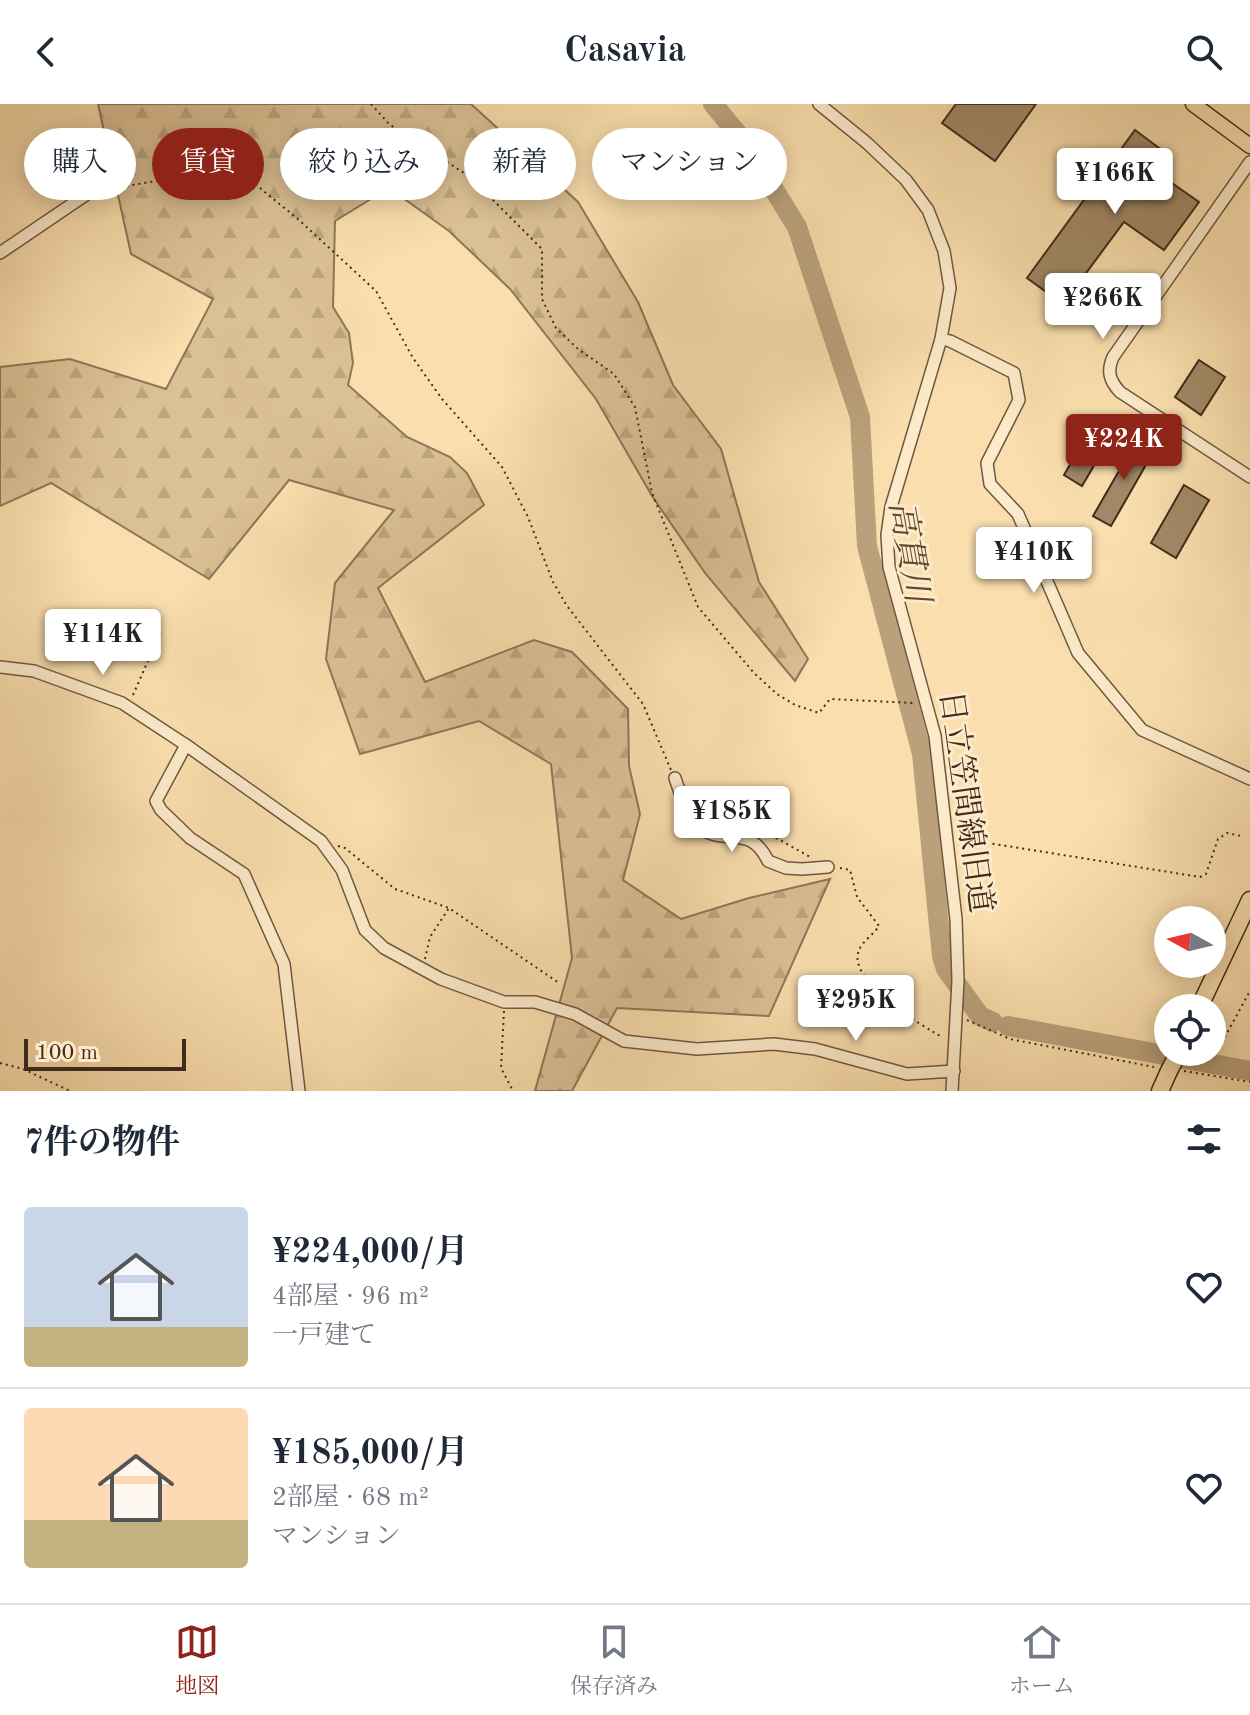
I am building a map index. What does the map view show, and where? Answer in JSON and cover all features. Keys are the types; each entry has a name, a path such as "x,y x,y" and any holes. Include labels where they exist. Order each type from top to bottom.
{"highway":[{"path":"1206,994 1250,900"},
{"path":"1160,1091 1173,1066"}],"main road":[{"path":"1193,104 1250,146"}],"street":[{"name":"日立笠間線旧道","path":"819,104 906,180 928,210 944,251 950,288 941,339 891,507 887,535 892,580 935,736 947,837 956,919 958,981 952,1091"},
{"path":"1250,162 1113,357 1109,374 1112,384 1120,392 1250,477"},
{"path":"0,253 78,200"},
{"path":"941,339 1014,373 1019,400 987,463 990,484 1018,514 1078,653 1142,730 1250,779"},
{"path":"0,667 34,671 128,708 186,745 321,841 342,870 365,930 384,948 441,979 504,1002 535,1002 575,1014 624,1041 697,1049 774,1044 803,1047 907,1074 954,1071"},
{"path":"186,745 156,801 161,810 190,838 244,874 284,964 299,1091"},
{"path":"675,778 696,824 712,834 751,839 761,847 768,861 786,868 828,867"}],"path":[{"path":"371,104 389,124 470,177 542,249 542,299 556,328 578,349 614,374 635,407 652,493 698,607 754,673 777,694 795,705 819,713 830,699 914,703"},
{"path":"136,183 203,173 249,179 376,291 413,358 442,399 502,467 528,517 553,582 567,606 643,704 675,778 693,792 828,867 850,870 857,897 879,926 859,949 858,961 877,993 914,1021 953,1044"},
{"path":"128,708 161,631"},
{"path":"947,837 1200,877 1206,874 1218,839 1227,833 1241,836"},
{"path":"321,841 345,848 395,889 449,908 559,983"},
{"path":"424,968 430,937 449,908"},
{"path":"1226,1035 1250,991"},
{"path":"504,1002 501,1068 513,1091"},
{"path":"955,1015 1010,1039 1250,1082"},
{"path":"0,1063 23,1069 70,1091"}],"green space":[{"path":"98,104 471,104 497,128 464,128 464,200 578,202 638,302 673,385 721,449 759,582 808,659 795,681 705,573 652,496 596,399 510,289 449,231 406,200 448,200 448,128 280,128 280,200 369,200 335,221 333,307 349,333 353,363 348,385 407,437 450,457 467,473 484,505 378,588 425,682 534,640 572,652 628,709 629,766 640,814 623,880 681,919 749,898 830,879 769,1016 617,1008 572,1091 535,1091 572,958 551,764 479,721 360,754 326,659 335,583 394,510 289,480 209,579 51,483 0,506 0,367 70,359 166,389 213,299 131,254 119,200 136,200 136,128 103,128"}],"building":[{"path":"956,104 1036,104 995,161 942,123"},
{"path":"1135,130 1171,157 1159,174 1199,202 1164,250 1124,222 1063,304 1027,278"},
{"path":"1199,360 1225,377 1201,415 1175,397"},
{"path":"1088,434 1106,445 1082,486 1064,475"},
{"path":"1138,438 1155,449 1111,526 1093,516"},
{"path":"1184,485 1209,500 1176,558 1151,543"}],"waterway":[{"name":"高貫川","path":"713,104 746,144 797,227 860,417 867,546 922,754 942,956 946,969 980,1016 993,1022"},
{"name":"高貫川","path":"1008,1026 1250,1071"}]}
